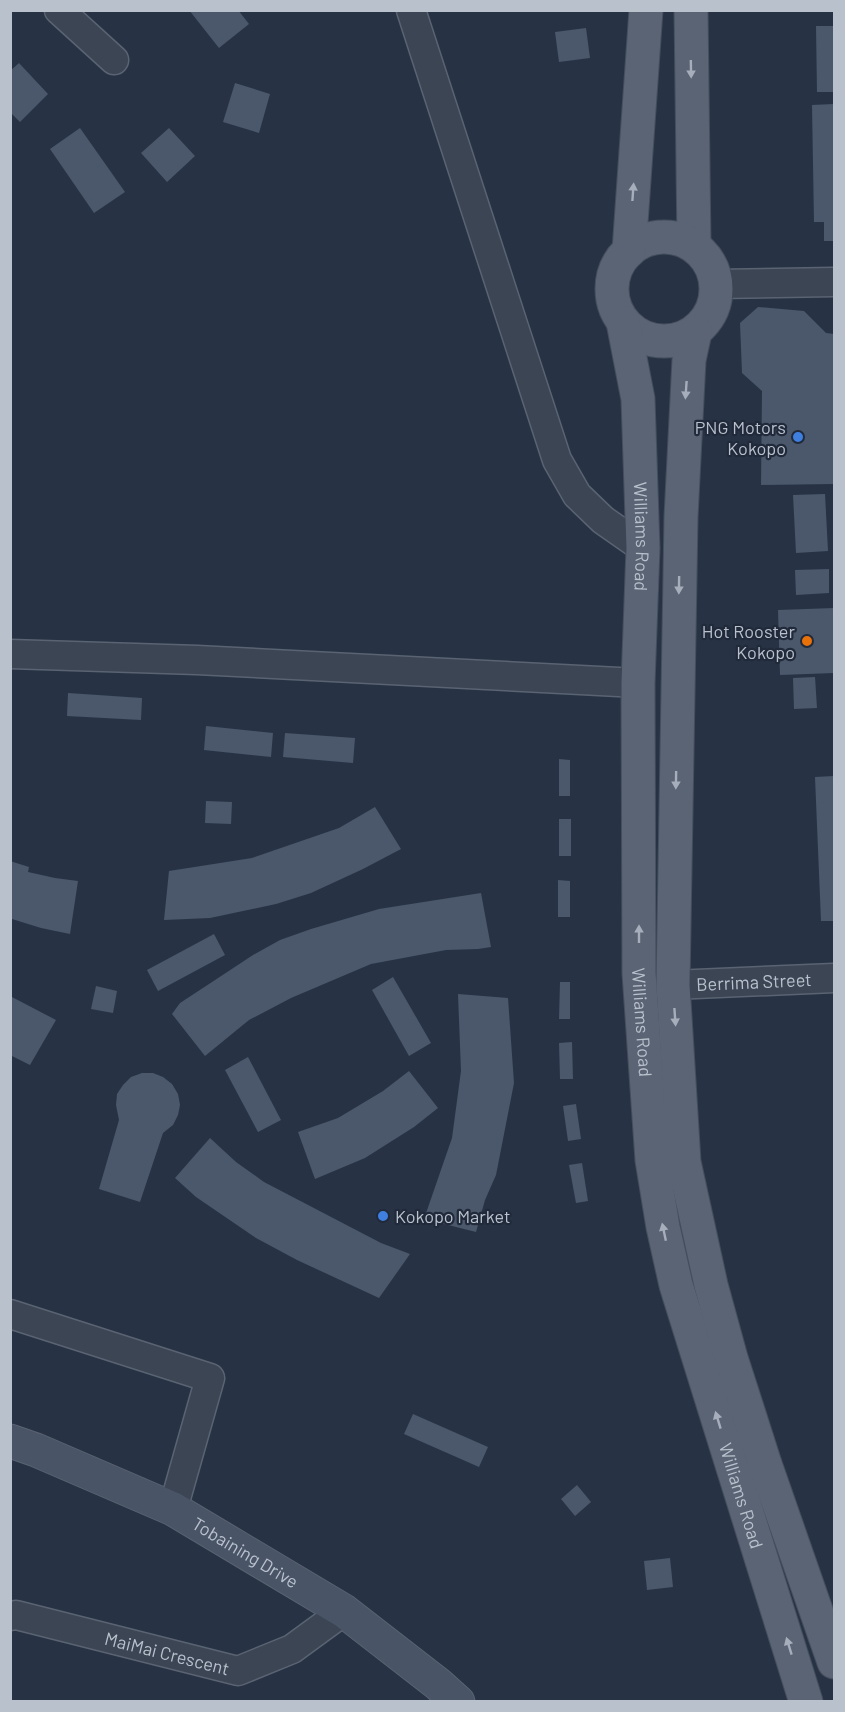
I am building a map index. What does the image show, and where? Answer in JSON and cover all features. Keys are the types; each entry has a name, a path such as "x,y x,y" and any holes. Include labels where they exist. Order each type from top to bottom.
{"main road":[{"name":"Williams Road","path":"646,10 629,251 617,266 612,285 614,305 623,322 638,399 644,548 638,683 639,973 652,1160 663,1227 676,1285 806,1701"},
{"path":"691,10 694,245"},
{"path":"629,251 646,240 665,237 694,245 711,266 716,284"},
{"name":"Williams Road","path":"716,284 712,311 695,332 688,370 681,517 673,985 684,1162 711,1285 731,1358 765,1464 834,1662"},
{"path":"623,322 635,333 649,340 665,342 681,339 695,332"}],"street":[{"path":"59,10 114,60"},
{"path":"411,10 557,460 577,495 603,520 644,548"},
{"path":"716,284 834,282"},
{"path":"10,654 197,660 638,683"},
{"name":"Berrima Street","path":"673,985 834,978"},
{"path":"10,1314 210,1378 173,1509"},
{"name":"Tobaining Drive","path":"10,1442 36,1449 173,1509 344,1611 458,1701"},
{"name":"MaiMai Crescent","path":"10,1616 16,1615 238,1671 292,1649 344,1611"}],"building":[{"path":"189,10 238,10 249,24 219,48"},
{"path":"816,26 834,26 834,92 817,92"},
{"path":"586,28 590,58 559,62 555,32"},
{"path":"19,63 48,94 20,122 10,112 10,71"},
{"path":"235,83 270,94 259,133 223,122"},
{"path":"834,104 834,241 824,241 824,222 814,222 812,105"},
{"path":"80,128 125,192 94,213 50,149"},
{"path":"169,128 195,156 167,182 141,153"},
{"name":"PNG Motors Kokopo","path":"758,307 804,311 826,333 834,334 834,484 761,485 762,391 742,373 740,323"},
{"path":"825,494 828,551 796,553 793,495"},
{"path":"829,569 829,593 796,595 795,570"},
{"name":"Hot Rooster Kokopo","path":"834,608 834,673 780,675 778,610"},
{"path":"815,677 817,708 794,709 793,678"},
{"path":"68,693 142,698 141,720 67,716"},
{"path":"206,726 273,733 271,757 204,750"},
{"path":"285,733 355,738 353,763 283,757"},
{"path":"559,759 570,760 570,796 559,796"},
{"path":"834,776 834,921 821,921 815,777"},
{"path":"206,801 232,802 231,824 205,823"},
{"path":"375,807 401,849 311,893 276,904 210,918 164,920 169,871 252,858 339,828"},
{"path":"559,819 571,819 571,856 559,856"},
{"path":"10,861 29,867 28,872 78,881 70,934 12,919 10,923"},
{"path":"558,880 570,881 570,917 558,917"},
{"path":"481,893 491,947 446,950 371,964 291,998 249,1020 205,1056 172,1014 180,1003 280,940 379,909"},
{"path":"214,934 225,955 158,991 147,970"},
{"path":"393,977 431,1043 409,1056 372,990"},
{"path":"560,982 570,982 570,1019 559,1019"},
{"path":"96,986 117,991 113,1013 91,1009"},
{"path":"458,994 508,998 514,1083 496,1175 485,1200 476,1232 424,1219 452,1138 461,1071"},
{"path":"10,996 56,1020 30,1065 10,1055"},
{"path":"572,1042 573,1079 560,1079 559,1043"},
{"path":"248,1057 281,1120 258,1132 225,1070"},
{"path":"409,1071 438,1108 414,1127 365,1158 315,1179 298,1132 338,1118 383,1091"},
{"path":"142,1073 153,1073 172,1084 178,1094 180,1105 173,1125 163,1133 140,1202 99,1189 119,1120 116,1105 117,1094 131,1077"},
{"path":"576,1104 581,1139 568,1141 563,1106"},
{"path":"210,1138 236,1162 264,1182 381,1243 410,1254 379,1298 256,1238 196,1197 175,1178"},
{"path":"582,1163 588,1201 576,1203 569,1165"},
{"path":"413,1414 488,1447 479,1467 404,1434"},
{"path":"577,1485 591,1502 575,1516 561,1499"},
{"path":"670,1558 673,1587 647,1590 644,1561"}],"place":[{"name":"PNG Motors Kokopo","path":"798,437"},
{"name":"Hot Rooster Kokopo","path":"807,641"},
{"name":"Kokopo Market","path":"383,1216"}]}
